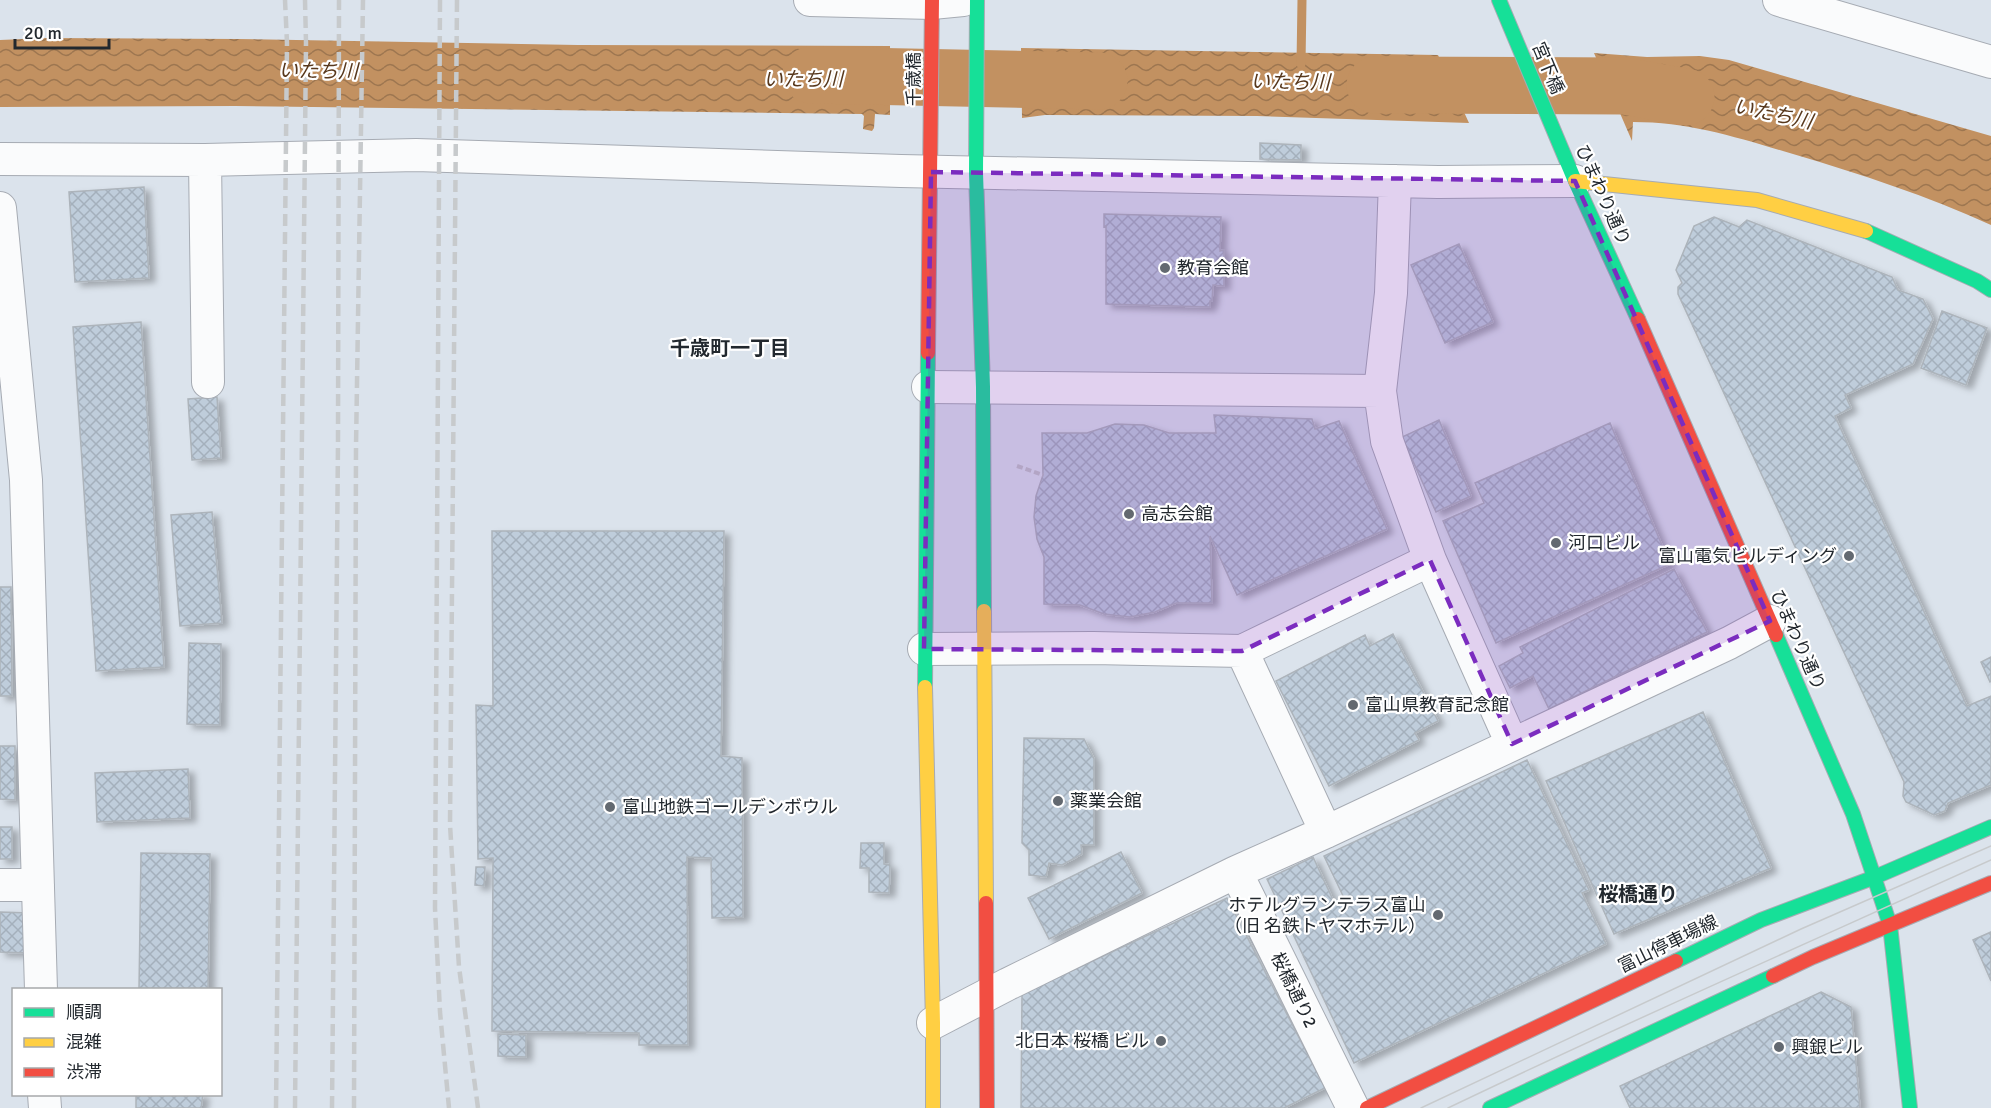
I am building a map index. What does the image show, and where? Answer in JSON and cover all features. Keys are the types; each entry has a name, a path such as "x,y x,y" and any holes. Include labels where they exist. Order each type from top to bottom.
{"street":[{"path":"810,0 970,12"},
{"path":"977,0 970,12 983,387 987,1108"},
{"path":"1779,0 1991,62"},
{"name":"宮下橋","path":"1501,5 1559,140"},
{"name":"千歳橋","path":"932,8 924,649 933,1108"},
{"name":"ひまわり通り","path":"1559,140 1841,784 1890,925 1910,1108"},
{"path":"0,159 205,160 416,155 931,172 1395,181 1575,181 1757,201 1861,229 1977,281 1991,290"},
{"path":"205,160 207,382"},
{"path":"1395,181 1391,293 1380,391 1387,441 1431,560 1512,744"},
{"path":"0,208 13,480 38,885 41,988"},
{"path":"928,387 1380,391"},
{"path":"924,649 1093,648 1242,651 1431,560"},
{"path":"933,1023 1236,872 1729,643 1770,621"},
{"path":"1242,651 1326,832"},
{"name":"富山停車場線","path":"1367,1108 1761,920 1875,878 1991,827"},
{"name":"桜橋通り2","path":"1236,872 1353,1108"},
{"path":"1490,1108 1803,962 1991,883"},
{"path":"0,885 38,885"}],"path":[{"path":"1008,463 1043,475"}],"highlighted area":[{"path":"931,172 1575,181 1770,621 1512,744 1430,560 1242,651 924,649"}],"water":[{"name":"いたち川","path":"47,38 578,45 890,46 890,115 875,114 872,131 863,129 864,116 862,114 235,106 0,107 0,40"},
{"name":"いたち川","path":"1021,48 1438,55 1469,123 1257,116 1045,115 1022,118"},
{"name":"いたち川","path":"1594,53 1647,57 1700,56 1729,60 1991,136 1991,225 1943,204 1868,178 1714,132 1674,125 1633,122 1632,141"}],"building":[{"path":"1260,143 1301,145 1301,160 1260,159"},
{"path":"144,187 149,278 75,282 69,192"},
{"name":"教育会館","path":"1104,214 1221,217 1220,251 1224,250 1224,286 1213,285 1210,307 1106,304"},
{"name":"富山電気ビルディング","path":"1714,217 1739,227 1747,220 1892,277 1898,290 1923,299 1933,319 1913,364 1845,395 1851,408 1835,416 1967,706 1991,696 1991,785 1948,803 1945,811 1934,815 1906,802 1903,796 1904,782 1678,294 1678,287 1682,283 1676,270 1694,226"},
{"path":"1459,244 1493,322 1445,343 1411,265"},
{"path":"1942,311 1987,328 1966,385 1921,368"},
{"path":"141,322 164,667 96,671 73,327"},
{"path":"217,397 221,458 192,460 188,399"},
{"path":"1214,415 1312,419 1315,429 1339,421 1387,529 1237,595 1210,536 1212,603 1176,603 1155,612 1130,617 1104,614 1080,605 1044,604 1044,557 1037,539 1034,517 1036,496 1043,475 1042,433 1087,433 1115,424 1144,425 1169,433 1216,433"},
{"path":"1439,420 1471,496 1436,512 1402,437"},
{"name":"河口ビル","path":"1610,423 1670,564 1496,643 1443,521 1484,503 1475,483"},
{"path":"212,512 222,623 180,626 171,515"},
{"name":"富山地鉄ゴールデンボウル","path":"492,531 724,531 721,756 742,758 743,917 712,918 711,858 687,857 688,1045 639,1045 639,1033 492,1031 493,858 478,859 476,705 493,706"},
{"path":"1674,569 1707,632 1549,709 1533,676 1510,688 1499,666 1523,653 1520,647"},
{"path":"0,587 11,587 12,696 0,696"},
{"path":"1393,634 1438,721 1415,733 1419,740 1329,786 1276,681 1365,635 1370,646"},
{"path":"189,643 221,644 220,725 187,724"},
{"path":"1991,657 1991,681 1990,682 1981,662"},
{"path":"1703,712 1771,868 1614,934 1546,781"},
{"name":"薬業会館","path":"1024,738 1084,739 1094,759 1094,845 1081,845 1082,854 1062,865 1049,863 1046,877 1029,875 1029,850 1022,843"},
{"path":"0,746 15,746 15,800 0,799"},
{"name":"ホテルグランテラス富山 （旧 名鉄トヤマホテル）","path":"1527,760 1589,890 1582,893 1606,944 1354,1063 1267,879 1313,857 1335,904 1345,900 1324,856"},
{"path":"188,769 190,818 97,822 95,773"},
{"path":"0,827 12,827 12,859 0,859"},
{"path":"861,843 884,843 884,864 890,865 889,893 869,892 869,868 860,868"},
{"path":"1121,852 1142,893 1049,939 1028,898"},
{"path":"141,853 210,854 208,988 139,988"},
{"path":"476,867 485,867 484,886 475,885"},
{"name":"北日本 桜橋 ビル","path":"1227,898 1325,1088 1284,1108 1021,1108 1022,994"},
{"path":"0,912 30,913 29,953 0,952"},
{"path":"1991,932 1991,981 1973,940"},
{"name":"興銀ビル","path":"1821,992 1851,1007 1860,1108 1630,1108 1620,1086"},
{"path":"498,1034 526,1035 526,1057 498,1056"},
{"path":"136,1096 203,1096 201,1108 136,1108"}],"waterway":[{"path":"1301,64 1302,0"},
{"name":"いたち川","path":"811,75 1099,81"},
{"name":"いたち川","path":"1375,85 1624,86 1686,97"}],"tram line":[{"path":"1421,1108 1801,929 1991,846"},
{"path":"1448,1108 1651,1013 1991,860"}],"railway":[{"path":"276,1108 287,43 285,0"},
{"path":"295,1108 305,0"},
{"path":"332,1108 339,0"},
{"path":"354,1108 356,447 363,0"},
{"path":"440,0 435,908 440,1012 449,1108"},
{"path":"457,0 450,825 459,967 478,1108"}],"traffic: fast":[{"path":"977,0 976,173 983,387 984,611"},
{"path":"1499,0 1575,181 1638,319"},
{"path":"1866,231 1977,281 1991,290"},
{"path":"925,687 928,353"},
{"path":"1776,635 1853,814 1890,925 1910,1108"},
{"path":"1676,961 1761,920 1875,877 1991,827"},
{"path":"1490,1108 1773,976"}],"traffic: slow":[{"path":"1575,181 1757,200 1866,231"},
{"path":"984,611 986,903"},
{"path":"925,687 933,1108"}],"traffic: jam":[{"path":"928,353 932,0"},
{"path":"1638,319 1776,635"},
{"path":"1773,976 1991,883"},
{"path":"986,903 987,1108"},
{"path":"1367,1108 1676,961"}],"place":[{"name":"教育会館","path":"1165,268"},
{"name":"高志会館","path":"1129,514"},
{"name":"河口ビル","path":"1556,543"},
{"name":"富山電気ビルディング","path":"1849,556"},
{"name":"富山県教育記念館","path":"1353,705"},
{"name":"薬業会館","path":"1058,801"},
{"name":"富山地鉄ゴールデンボウル","path":"610,807"},
{"name":"ホテルグランテラス富山 （旧 名鉄トヤマホテル）","path":"1438,915"},
{"name":"北日本 桜橋 ビル","path":"1161,1041"},
{"name":"興銀ビル","path":"1779,1047"}],"district":[{"name":"千歳町一丁目","path":"730,348"},
{"name":"桜橋通り","path":"1638,894"}]}
